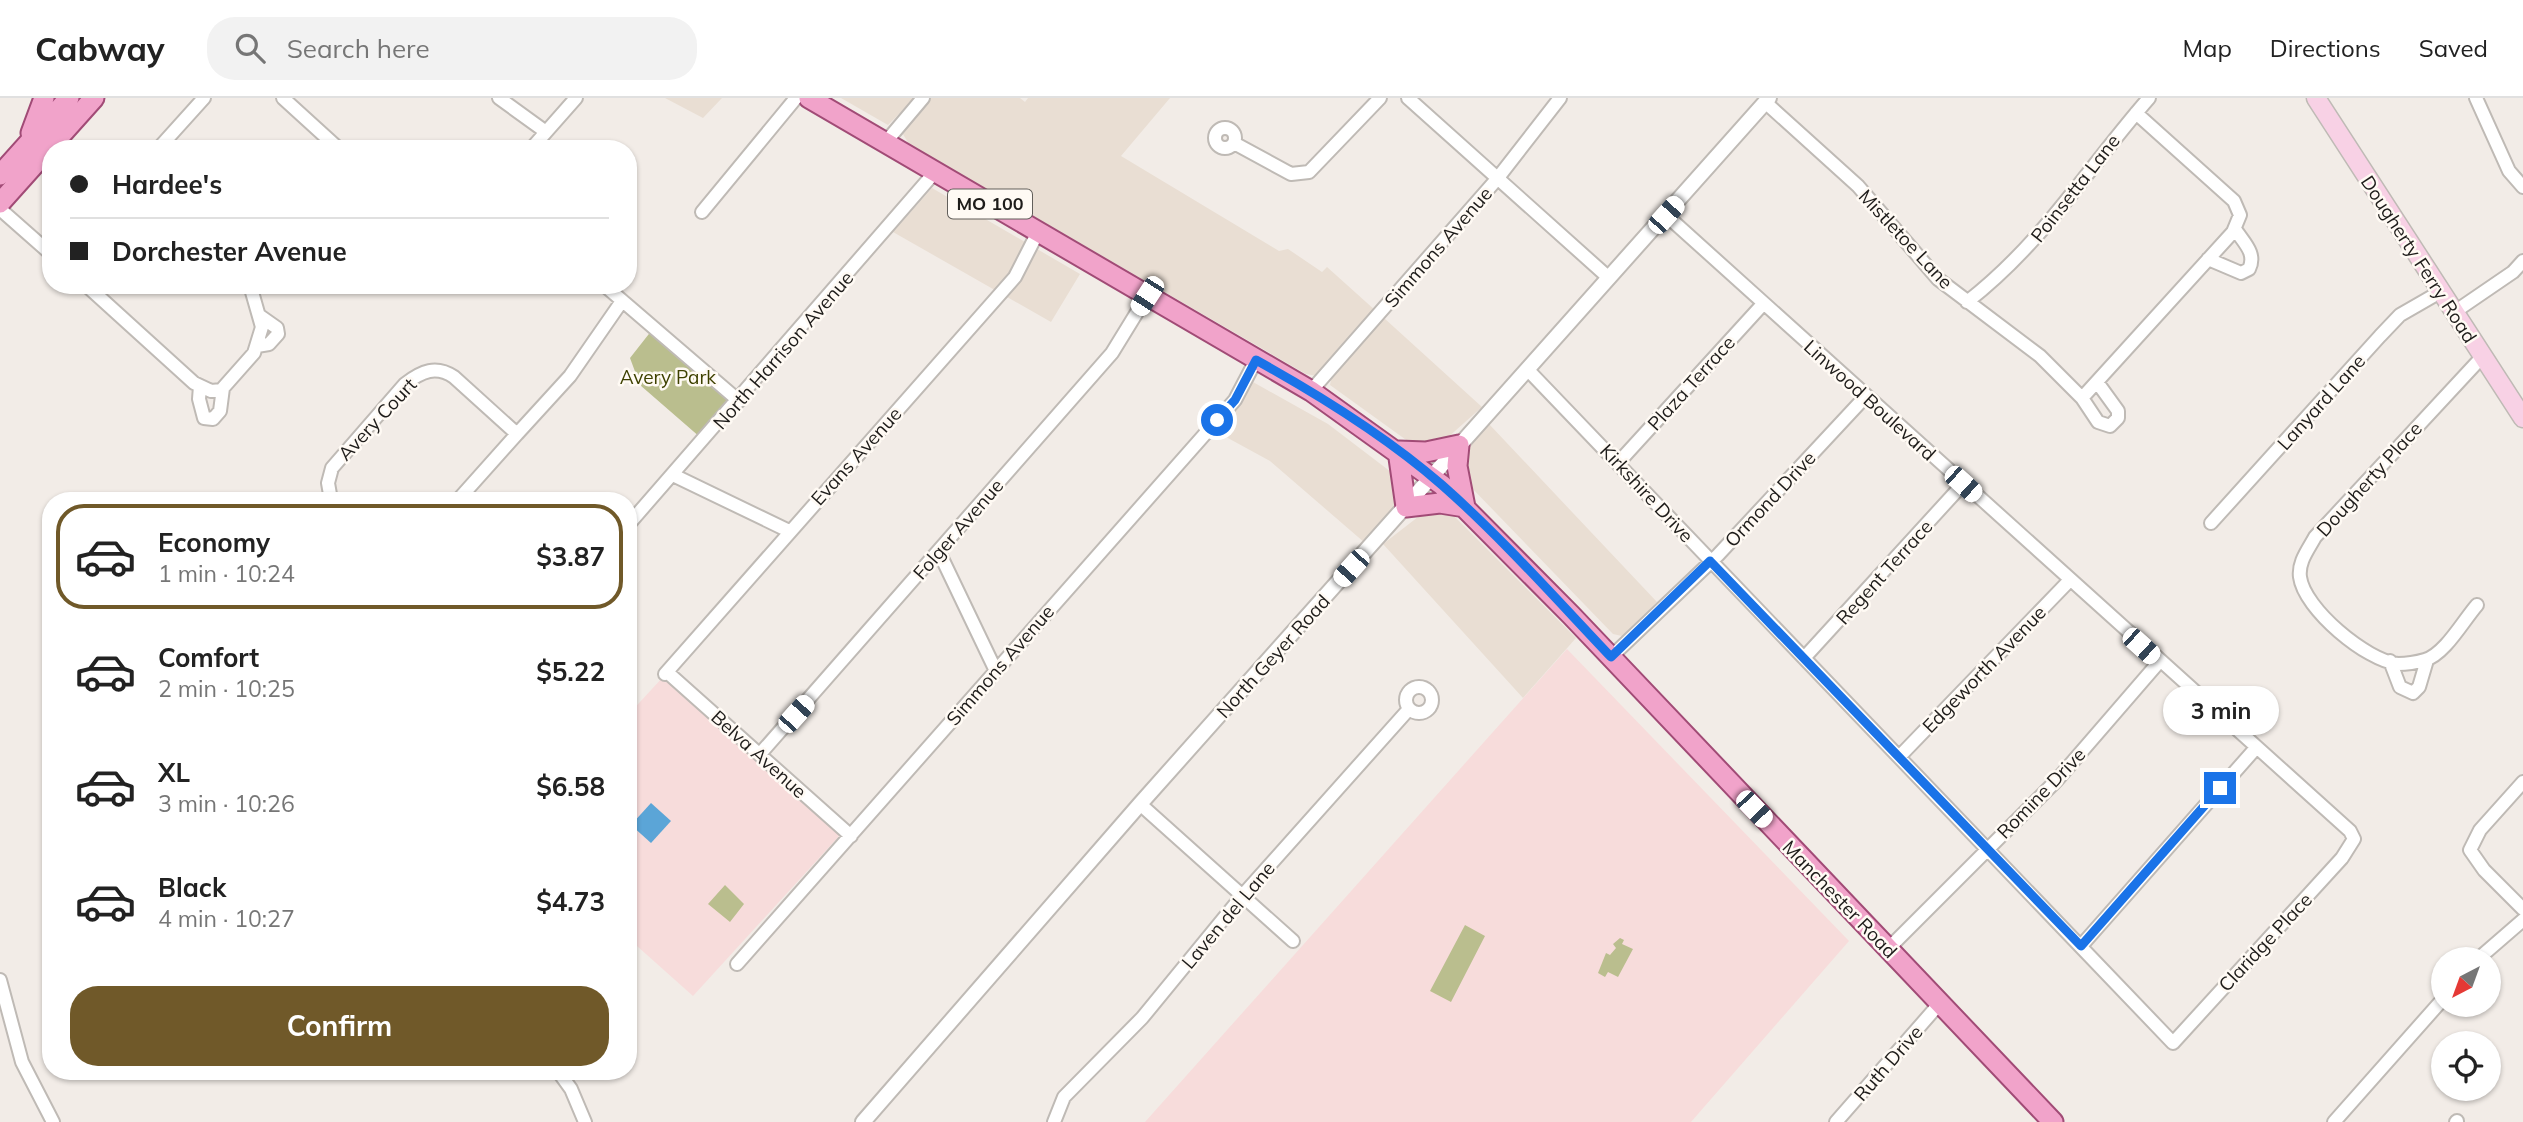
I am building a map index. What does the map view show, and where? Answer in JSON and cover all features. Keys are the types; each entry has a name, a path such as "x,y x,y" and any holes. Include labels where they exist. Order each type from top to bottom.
{"main road":[{"path":"20,154 44,98"},
{"path":"0,175 69,98"},
{"path":"57,140 94,98"},
{"name":"Manchester Road","path":"809,98 1311,391 1431,476 1465,507 1611,657 2053,1122"},
{"name":"Dougherty Ferry Road","path":"2316,98 2523,418"},
{"path":"0,206 42,158"},
{"path":"1459,445 1457,466 1465,507 1440,503 1406,507 1398,451 1426,452 1459,445"}],"street":[{"path":"166,140 204,98"},
{"path":"283,98 329,140"},
{"path":"499,98 545,132"},
{"path":"538,140 576,98"},
{"path":"702,212 796,98"},
{"path":"885,143 923,98"},
{"path":"1234,143 1291,174 1309,172 1380,98"},
{"path":"1408,98 1609,278"},
{"name":"Simmons Avenue","path":"1311,391 1497,179 1560,98"},
{"name":"Poinsetta Lane","path":"1967,302 2026,251 2062,209 2111,140 2149,98"},
{"path":"2476,98 2509,171 2523,187"},
{"name":"North Geyer Road","path":"863,1122 1140,804 1767,100"},
{"name":"Mistletoe Lane","path":"1767,100 1858,186 1938,279 2040,356 2082,398 2103,426 2115,423 2118,411 2097,382"},
{"path":"2082,398 2235,229 2240,215 2234,201 2136,113"},
{"name":"North Harrison Avenue","path":"637,515 739,401 935,172"},
{"path":"0,206 42,246"},
{"name":"Linwood Boulevard","path":"1666,215 2255,749 2344,825 2354,839"},
{"path":"2208,259 2241,273 2249,269 2252,262 2251,252 2235,229"},
{"name":"Evans Avenue","path":"666,673 1015,277 1038,232"},
{"path":"2453,313 2513,272 2523,261"},
{"name":"Lanyard Lane","path":"2211,523 2400,315 2440,292"},
{"path":"96,294 200,386 211,391 222,390"},
{"path":"200,386 201,410 204,418 212,420 220,411 222,390 257,346 262,327 253,294"},
{"path":"614,294 739,401"},
{"name":"Folger Avenue","path":"760,754 1112,353 1147,296"},
{"path":"465,492 570,376 622,302"},
{"name":"Plaza Terrace","path":"1618,463 1763,304"},
{"name":"Dougherty Place","path":"2427,660 2398,664 2378,657 2336,629 2308,600 2300,578 2302,560 2315,537 2482,357"},
{"name":"Simmons Avenue","path":"737,964 1235,400 1256,360"},
{"name":"Kirkshire Drive","path":"1527,369 2173,1043"},
{"name":"Avery Court","path":"330,492 328,482 332,468 405,384 418,374 444,370 517,434"},
{"name":"Ormond Drive","path":"1611,657 1710,561 1866,396"},
{"path":"673,475 789,531"},
{"name":"Regent Terrace","path":"1804,658 1963,484"},
{"path":"939,552 995,669"},
{"name":"Edgeworth Avenue","path":"1899,757 2069,581"},
{"path":"2390,661 2400,687 2413,693 2419,687 2427,660 2439,651 2477,606"},
{"name":"Romine Drive","path":"1888,949 2057,780 2159,662"},
{"name":"Belva Avenue","path":"666,673 851,836"},
{"name":"Laven del Lane","path":"1054,1122 1063,1097 1142,1018 1242,895 1409,709"},
{"path":"2081,946 2255,749"},
{"path":"2523,782 2480,830 2470,850 2484,870 2523,909"},
{"path":"1140,804 1293,941"},
{"name":"Claridge Place","path":"2173,1043 2342,858 2354,839"},
{"path":"2492,947 2523,920"},
{"path":"0,980 22,1062 53,1122"},
{"name":"Ruth Drive","path":"1836,1122 1940,1003"},
{"path":"2334,1122 2431,1013"},
{"path":"565,1080 585,1122"}],"shaded area":[{"path":"665,98 722,98 703,118"},
{"path":"841,98 915,98 888,125"},
{"path":"931,98 1020,98 1025,102 1028,98 1170,98 1121,156 1279,251 1288,249 1322,272 1327,267 1376,311 1317,376 1306,374 909,144 901,131"},
{"path":"932,188 1080,274 1051,322 893,232"},
{"path":"1384,318 1482,407 1446,439 1418,446 1409,442 1330,385 1332,375"},
{"path":"1253,382 1328,424 1391,472 1395,479 1397,497 1392,510 1365,543 1270,461 1215,431"},
{"path":"1489,424 1657,602 1622,636 1613,634 1468,484 1462,455"},
{"path":"1427,510 1450,512 1576,638 1523,698 1383,544"},
{"path":"1567,649 1849,941 1691,1122 1145,1122"},
{"path":"663,677 842,833 693,996 637,946 637,705"}],"green space":[{"name":"Avery Park","path":"652,330 734,401 701,438 640,385 630,358"},
{"path":"725,885 744,904 730,922 708,904"},
{"path":"1465,925 1485,936 1451,1002 1430,991"},
{"path":"1620,938 1624,940 1622,944 1633,949 1618,977 1608,972 1605,977 1598,973 1606,953 1610,955 1616,948 1613,944"}],"water":[{"path":"651,803 671,821 651,843 637,830 637,818"}],"route":[{"path":"1217,420 1235,400 1256,360 1311,391 1376,435 1442,485 1611,657 1710,561 2081,946 2220,788"}]}
